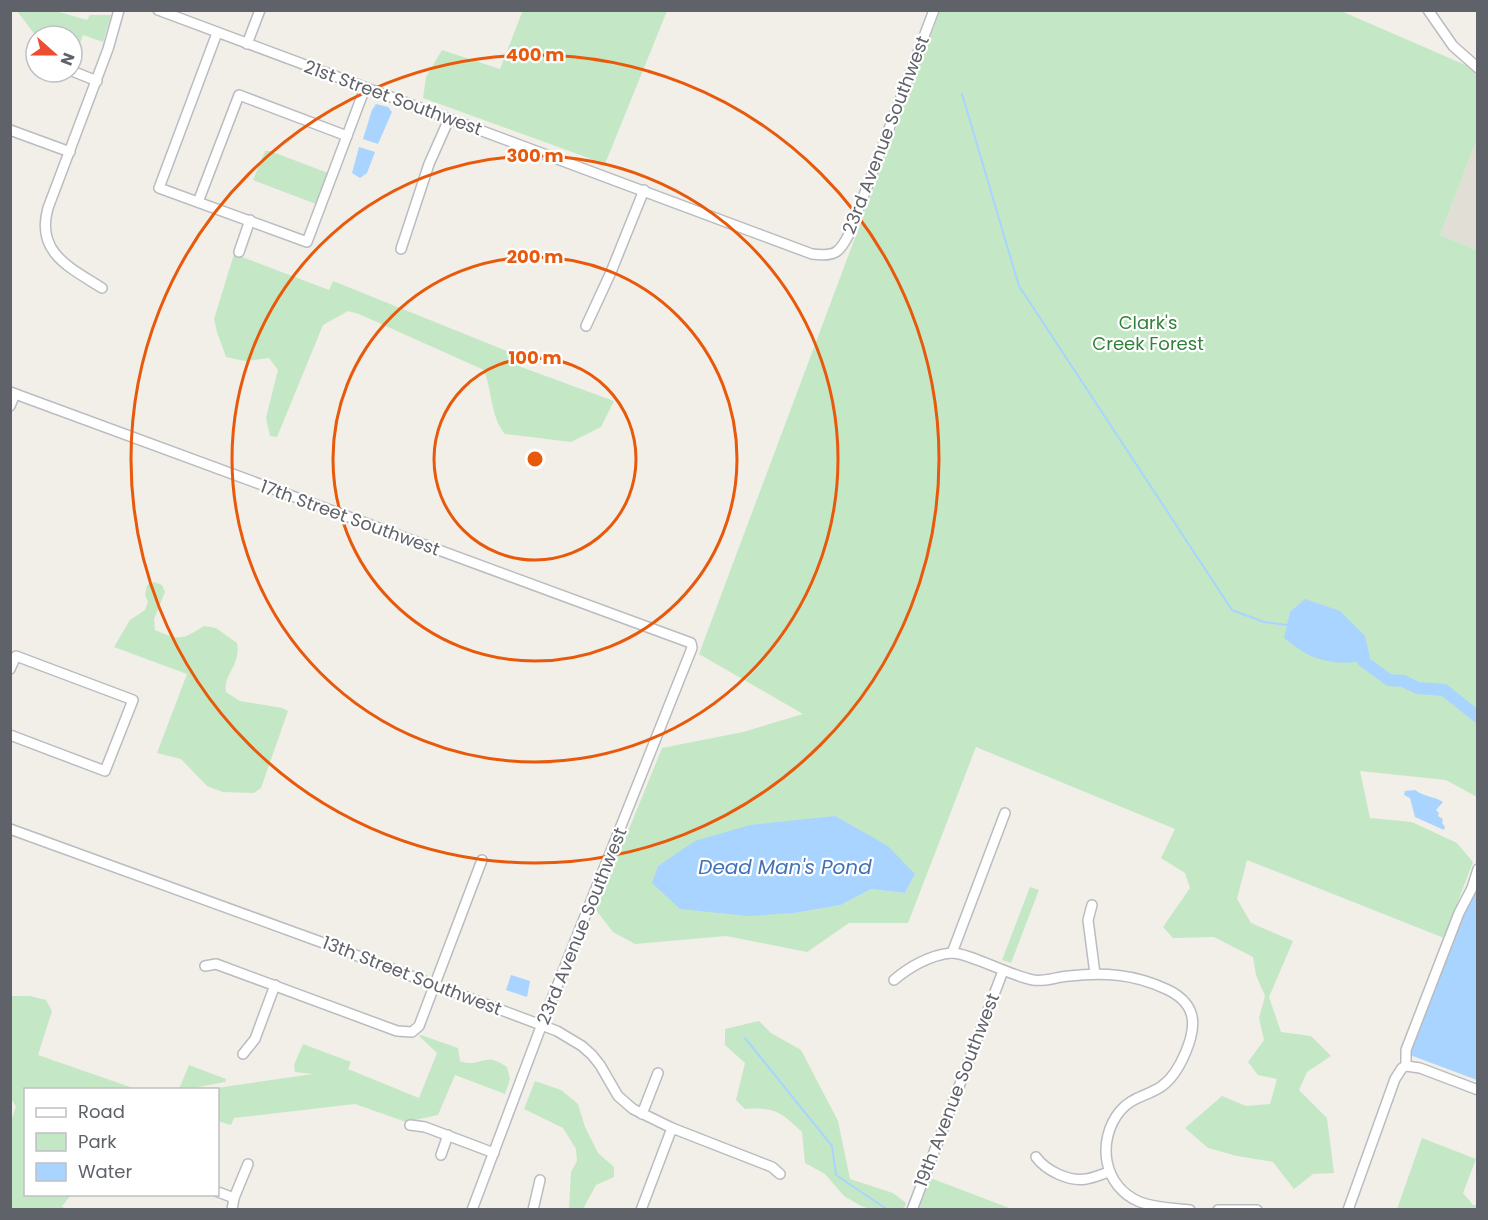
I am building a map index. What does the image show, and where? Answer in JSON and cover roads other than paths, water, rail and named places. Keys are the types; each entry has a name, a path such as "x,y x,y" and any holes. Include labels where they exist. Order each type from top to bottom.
{"street":[{"path":"102,288 64,265 55,254 46,226 47,213 97,81 119,10"},
{"path":"247,44 260,10"},
{"name":"23rd Avenue Southwest","path":"832,254 839,250 850,232 934,10"},
{"path":"1428,10 1453,46 1478,68"},
{"name":"21st Street Southwest","path":"160,11 812,254 832,254"},
{"path":"217,33 159,188 307,242 365,87"},
{"path":"84,76 97,81"},
{"path":"198,202 239,95 347,136"},
{"path":"401,249 429,164 449,119"},
{"path":"10,130 70,152"},
{"path":"586,326 633,221 644,190"},
{"path":"239,252 250,220"},
{"path":"10,406 13,393"},
{"name":"17th Street Southwest","path":"13,393 691,642"},
{"name":"23rd Avenue Southwest","path":"472,1209 542,1024 692,648 691,642"},
{"path":"10,669 16,656 133,700 105,771 10,735"},
{"path":"952,953 1005,813"},
{"name":"13th Street Southwest","path":"10,829 542,1024 582,1046 600,1065 618,1096 642,1114 761,1162 780,1174"},
{"path":"205,966 216,964 407,1033 419,1026 482,860"},
{"path":"1406,1066 1406,1050 1478,869"},
{"path":"1092,905 1088,920 1095,974"},
{"path":"894,980 917,964 952,953 960,954 1003,972 1040,981 1095,974 1124,975 1151,982 1180,998 1188,1005 1193,1025 1176,1072 1162,1086 1129,1102 1113,1121 1105,1144 1109,1172 1123,1190 1134,1199 1151,1205 1190,1209"},
{"name":"19th Avenue Southwest","path":"912,1209 1003,972"},
{"path":"243,1054 255,1039 275,985"},
{"path":"1348,1209 1395,1079 1402,1068 1406,1066 1420,1068 1478,1090"},
{"path":"642,1114 658,1073"},
{"path":"410,1125 420,1125 494,1153"},
{"path":"641,1209 672,1128"},
{"path":"441,1155 448,1135"},
{"path":"1036,1157 1053,1171 1079,1180 1109,1172"},
{"path":"232,1209 234,1198 248,1164"},
{"path":"533,1209 540,1180"},
{"path":"219,1192 234,1198"},
{"path":"1218,1209 1257,1209"}],"water":[{"path":"376,104 388,107 392,112 378,144 363,139"},
{"path":"359,147 375,152 367,173 360,178 352,173"},
{"path":"1305,599 1340,611 1365,636 1370,657 1356,662 1330,662 1307,654 1284,638 1290,612"},
{"path":"1415,790 1443,802 1436,810 1439,813 1438,816 1443,819 1444,830 1415,817 1410,798 1404,795 1405,791"},
{"name":"Dead Man's Pond","path":"835,816 888,846 915,874 905,893 871,889 841,905 795,913 748,916 680,909 652,883 658,866 695,841 750,825"},
{"path":"1477,875 1477,1080 1410,1055"},
{"path":"511,975 530,981 527,997 506,990"}],"waterway":[{"path":"962,94 1019,286 1232,610 1264,622 1287,625"},
{"path":"1363,661 1389,680 1403,681 1418,688 1444,690 1478,717"},
{"path":"745,1038 832,1146 836,1175 888,1210"}],"park label":[{"name":"Clark's Creek Forest","path":"1148,333"}]}
